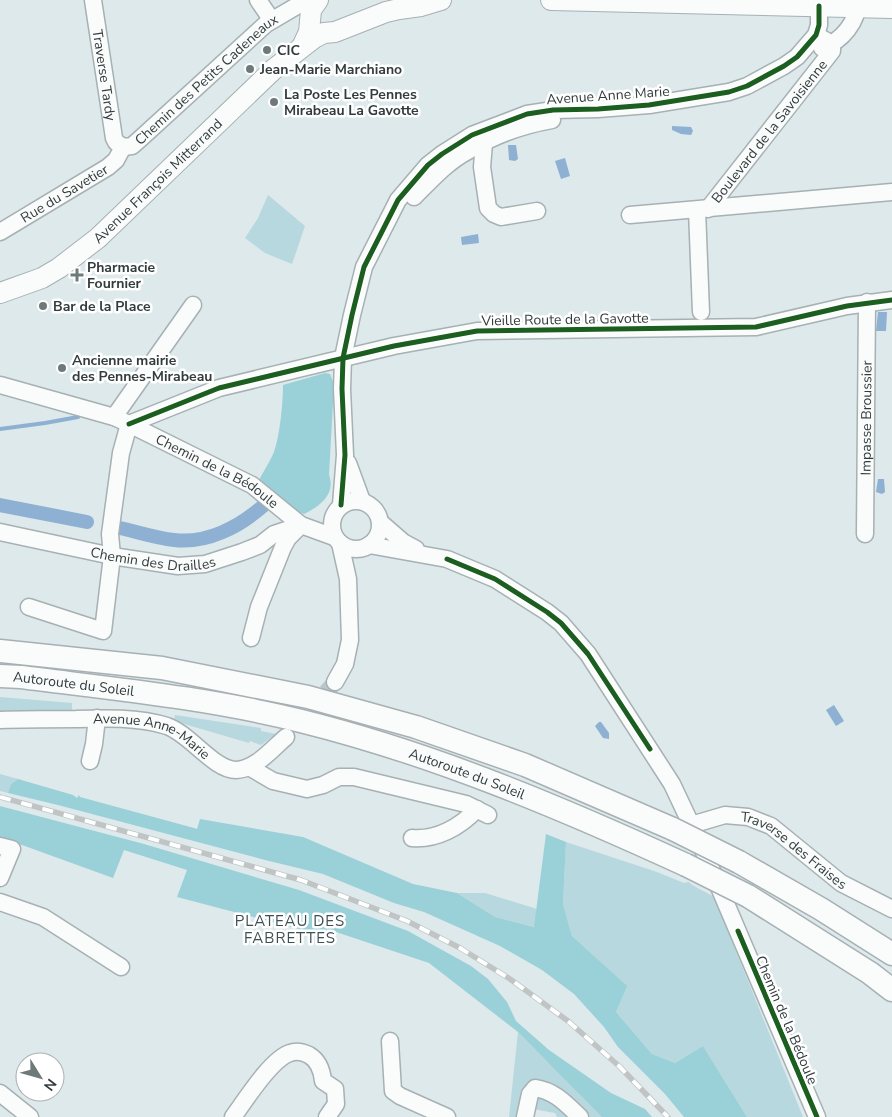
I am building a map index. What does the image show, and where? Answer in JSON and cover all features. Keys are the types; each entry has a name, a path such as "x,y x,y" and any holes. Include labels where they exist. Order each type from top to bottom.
{"highway":[{"name":"Autoroute du Soleil","path":"0,651 162,668 308,697 416,727 525,765 682,827 821,909 892,954"},
{"name":"Autoroute du Soleil","path":"0,676 21,677 180,698 301,721 408,752 516,791 604,827 686,865 748,896 892,990"}],"main road":[{"path":"313,10 335,32 397,5 420,6 441,0"},
{"path":"551,0 743,2 819,6 858,4 892,8"},
{"name":"Avenue François Mitterrand","path":"0,293 42,278 60,268 98,238 274,69 302,47 309,32 313,10"}],"street":[{"name":"Traverse Tardy","path":"93,0 114,138 123,147"},
{"path":"258,0 272,19"},
{"name":"Avenue Anne Marie","path":"337,510 345,455 342,389 343,358 364,267 398,200 428,166 442,154 472,135 527,114 553,110 649,105 729,92 747,86 797,57 832,44 852,24 858,4"},
{"path":"816,35 819,25 819,6"},
{"name":"Chemin des Petits Cadeneaux","path":"123,147 132,146 272,19 290,9 300,12 313,10"},
{"name":"Avenue Anne Marie","path":"797,57 816,35"},
{"name":"Boulevard de la Savoisienne","path":"702,209 832,51 832,44 816,35"},
{"name":"Avenue Anne Marie","path":"380,235 436,175 466,152 523,127 558,119 582,109"},
{"path":"482,167 466,152 471,143 494,131 507,121"},
{"path":"484,143 482,167 488,208 494,214 501,217 537,211"},
{"name":"Rue du Savetier","path":"0,232 108,166 116,160 123,147"},
{"name":"Boulevard de la Savoisienne","path":"630,215 892,192"},
{"path":"701,312 702,209"},
{"name":"Vieille Route de la Gavotte","path":"129,424 219,388 394,346 477,331 756,327 867,302 892,300"},
{"name":"Impasse Broussier","path":"865,534 867,302"},
{"path":"114,417 193,305"},
{"path":"0,385 114,417 129,424 121,453 110,534 112,556 103,631 29,608"},
{"name":"Chemin de la Bédoule","path":"129,424 252,484 307,527 337,540"},
{"name":"Avenue Anne Marie","path":"345,455 362,501"},
{"path":"251,638 259,607 288,538 351,500 362,501 371,505 377,512 380,522 379,531 376,539 364,547 348,579"},
{"path":"336,682 345,664 350,640 348,579 331,526 337,510"},
{"name":"Chemin de la Bédoule","path":"380,522 403,542 428,555"},
{"name":"Chemin des Drailles","path":"0,532 112,556 178,566 206,564 260,545 274,534 307,527"},
{"path":"337,540 348,548 364,547"},
{"name":"Chemin de la Bédoule","path":"364,547 447,559 495,579 561,623 588,654 672,784 682,827 817,1117"},
{"path":"90,761 97,718"},
{"name":"Avenue Anne-Marie","path":"0,720 97,718 145,722 165,726 180,732 225,769 237,770 249,767"},
{"path":"286,737 259,761 249,767 273,781 307,789 323,785 339,777 354,777 466,804 482,812 438,836 425,839 412,838"},
{"name":"Traverse des Fraises","path":"682,827 725,815 748,817 771,826 840,883 892,907"},
{"path":"0,846 12,849 0,878"},
{"path":"0,902 42,917 121,967"},
{"path":"390,1041 393,1091 447,1117"},
{"path":"233,1117 260,1080 279,1060 290,1053 302,1052 314,1058 322,1071 323,1081 335,1090 336,1104 327,1117"},
{"path":"525,1117 530,1094 535,1088 546,1090 560,1098 580,1117"},
{"path":"0,1093 30,1117"}],"shaded area":[{"path":"672,126 691,127 693,131 691,135 681,134 672,130"},
{"path":"508,145 516,145 518,159 515,161 509,160"},
{"path":"565,158 570,176 561,179 555,161"},
{"path":"268,195 305,226 292,264 265,253 245,238 258,218"},
{"path":"478,234 479,243 462,245 461,237"},
{"path":"878,312 887,312 886,331 876,331"},
{"path":"325,373 330,374 334,384 329,475 331,482 325,499 304,514 259,480 276,445 281,418 283,385"},
{"path":"878,479 884,479 885,492 882,494 876,492"},
{"path":"0,697 72,703 72,711 0,713"},
{"path":"834,705 844,721 836,726 826,710"},
{"path":"175,715 261,728 261,731 276,734 261,745 250,741 249,743 174,721"},
{"path":"599,722 609,733 609,739 603,738 595,726"},
{"path":"0,774 18,779 11,784 8,793 0,791"},
{"path":"18,779 73,795 77,798 79,795 80,797 197,829 200,819 303,837 413,884 457,893 495,917 534,927 546,834 566,842 563,904 572,936 627,986 616,1012 652,1054 675,1063 703,1046 747,1117 684,1117 665,1094 618,1047 604,1027 574,994 542,970 500,946 424,912 394,903 323,874 8,793 11,784"},
{"path":"0,806 144,844 299,890 408,931 471,966 488,979 507,1002 516,1021 549,1050 611,1093 645,1109 652,1117 602,1117 518,1032 429,963 327,929 326,936 177,897 187,870 124,850 113,878 0,837"},
{"path":"566,842 657,872 684,883 689,882 714,897 803,1117 747,1117 703,1046 675,1063 652,1054 616,1012 626,986 572,936 563,904"},
{"path":"457,893 485,893 537,909 535,927 495,917"},
{"path":"518,1032 602,1117 587,1117 540,1085 520,1117 509,1117"},
{"path":"537,1096 544,1096 572,1117 557,1117 555,1113 533,1109"}],"waterway":[{"path":"0,429 78,417"},
{"path":"0,505 87,522"},
{"path":"120,528 167,539 186,541 210,537 222,532 244,521 263,506"}],"tunnel":[{"path":"294,728 335,682"}],"railway":[{"path":"0,797 301,880 407,921 460,948 510,979 568,1021 619,1066 668,1117"}],"cycle path":[{"path":"341,505 345,455 342,389 343,358 364,267 398,200 428,165 472,135 527,114 553,110 649,105 729,92 747,86 797,57 816,35 819,25 819,6"},
{"path":"129,424 219,388 394,346 477,331 756,327 847,306 892,300"},
{"path":"447,559 495,579 561,623 588,654 650,749"},
{"path":"738,931 817,1117"}],"place":[{"name":"CIC","path":"267,50"},
{"name":"Jean-Marie Marchiano","path":"250,69"},
{"name":"La Poste Les Pennes Mirabeau La Gavotte","path":"274,102"},
{"name":"Pharmacie Fournier","path":"77,275"},
{"name":"Bar de la Place","path":"43,306"},
{"name":"Ancienne mairie des Pennes-Mirabeau","path":"62,368"}],"district":[{"name":"PLATEAU DES FABRETTES","path":"290,930"}]}
